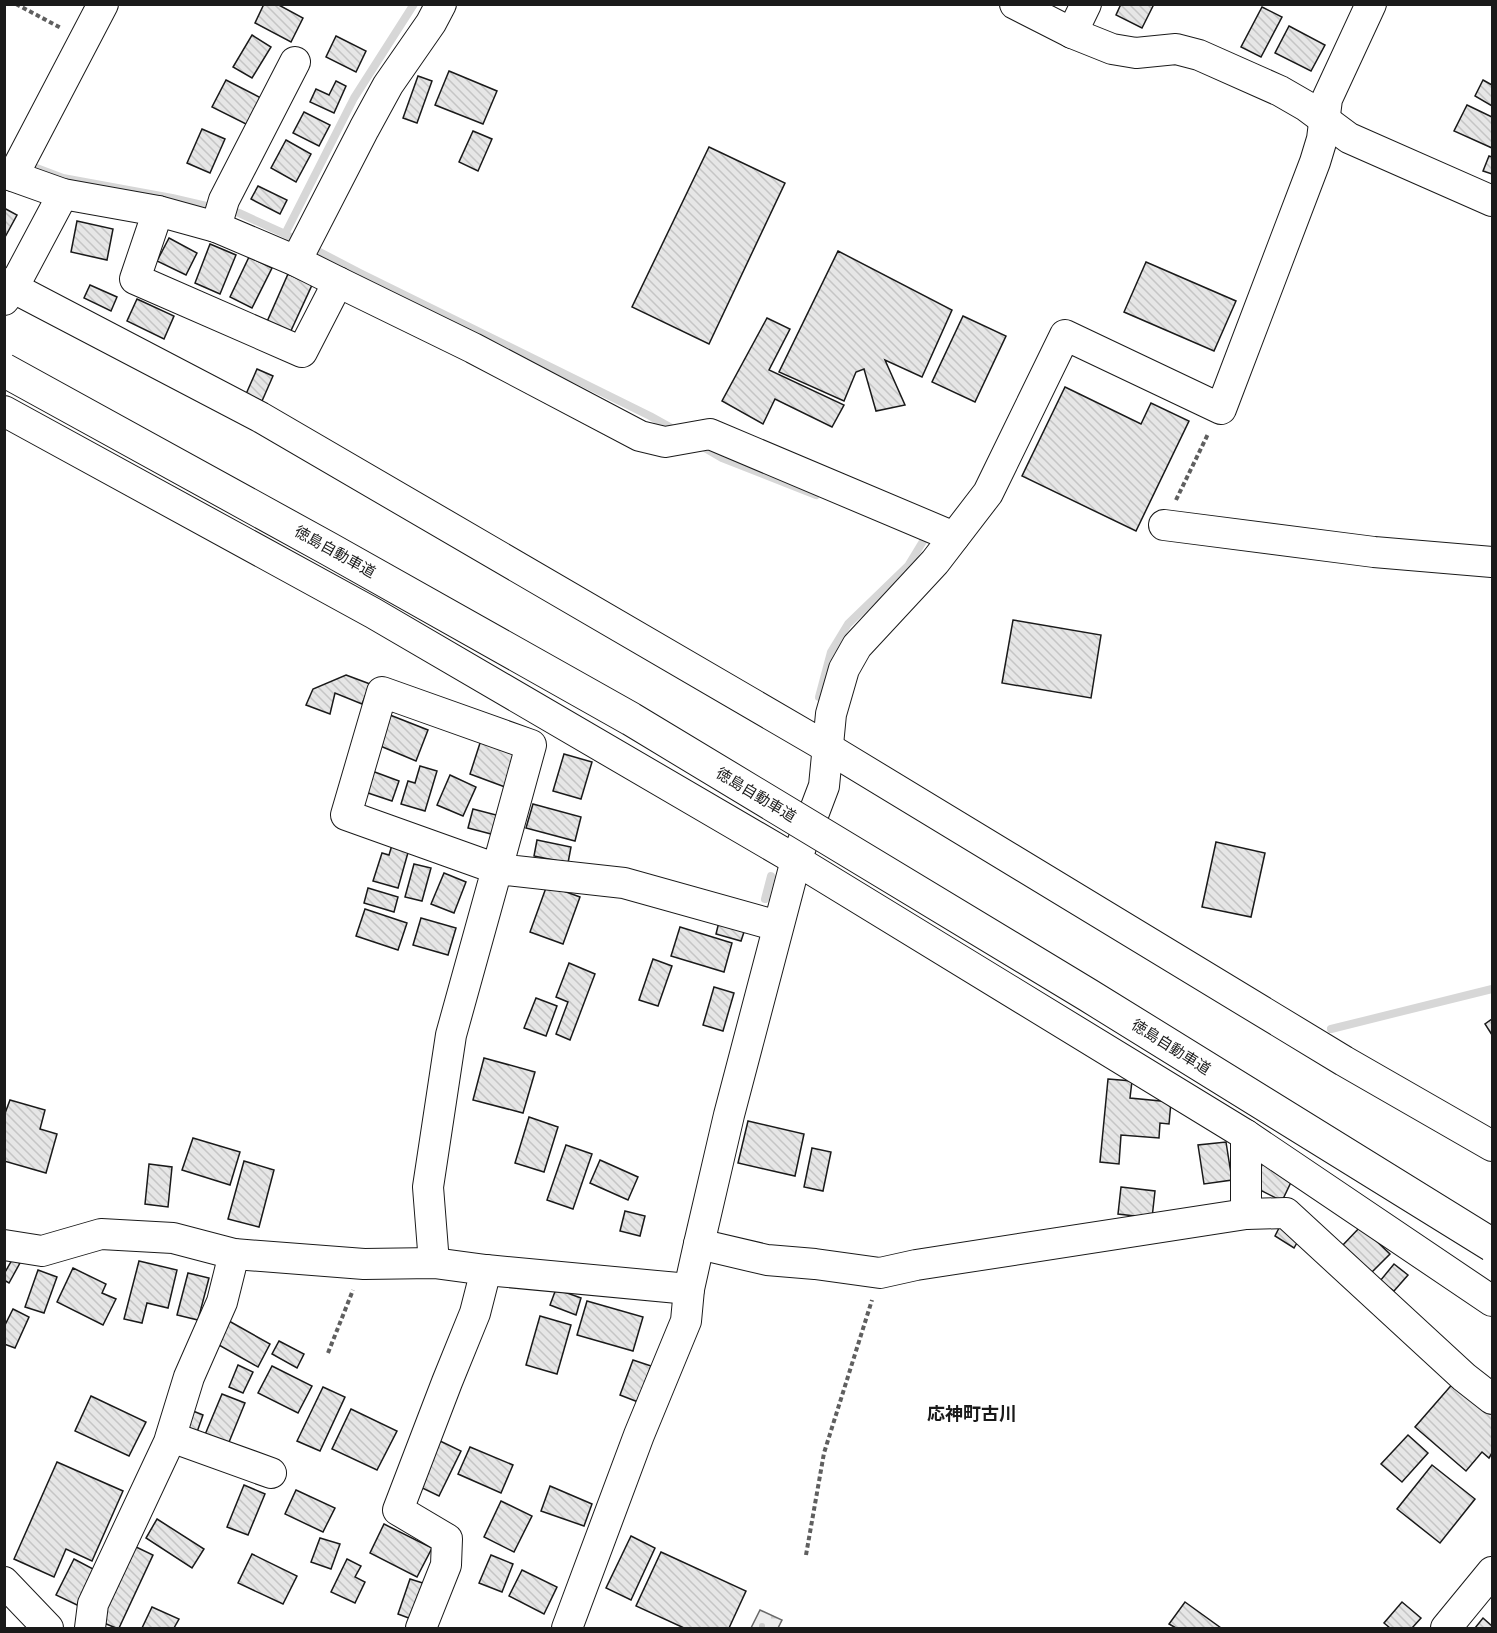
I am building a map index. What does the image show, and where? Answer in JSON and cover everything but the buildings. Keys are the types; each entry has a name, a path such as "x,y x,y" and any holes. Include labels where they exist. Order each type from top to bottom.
{"highway":[{"name":"徳島自動車道","path":"4,370 631,719 1078,989 1492,1245"}],"street":[{"path":"103,4 14,168 63,194 158,211 220,214 302,249 338,282 473,348 640,436 665,442 710,434 954,537"},
{"path":"302,249 388,85 431,23 441,4"},
{"path":"1015,4 1072,33 1112,49 1136,53 1176,50 1198,55 1306,106 1349,138 1492,201"},
{"path":"1072,33 1086,4"},
{"path":"567,1629 639,1435 686,1321 689,1289 729,1115 796,860 824,786 831,714 844,669 857,646 935,562 988,493 1065,335 1221,409 1315,162 1322,139 1327,99 1371,4"},
{"path":"220,214 295,62"},
{"path":"63,194 8,290 260,417 828,748 1334,1055 1492,1146"},
{"path":"158,211 135,279 303,351 338,282"},
{"path":"4,411 373,613 796,860 1246,1135 1492,1301"},
{"path":"1164,525 1374,552 1492,562"},
{"path":"434,1263 428,1187 451,1035 497,869 531,745 382,692 346,815 497,869 624,883 778,926"},
{"path":"1246,1135 1246,1214"},
{"path":"699,1244 767,1260 815,1264 880,1274 916,1265 1246,1214 1286,1213 1464,1377 1492,1399"},
{"path":"4,1245 42,1251 101,1234 173,1238 234,1254 364,1264 434,1263 689,1289"},
{"path":"90,1629 93,1604 171,1437 189,1377 222,1302 234,1254"},
{"path":"421,1629 446,1565 447,1539 398,1510 475,1313 486,1270"},
{"path":"171,1437 270,1473"},
{"path":"1446,1629 1492,1572"},
{"path":"4,1582 48,1629"}],"path":[{"path":"16,4 84,40"},
{"path":"1164,525 1221,409"},
{"path":"328,1353 364,1264"},
{"path":"806,1555 824,1453 880,1274"}],"green space":[{"path":"760,1610 782,1620 778,1628 751,1628"}],"waterway":[{"path":"414,4 354,98 285,234 677,431"},
{"path":"26,164 63,178 215,208"},
{"path":"228,210 285,234"},
{"path":"698,444 722,458 816,495"},
{"path":"819,697 831,652 848,624 908,566 925,538 920,535"},
{"path":"765,899 771,876"},
{"path":"1331,1029 1492,989"}],"district":[{"name":"応神町古川","path":"972,1414"}]}
